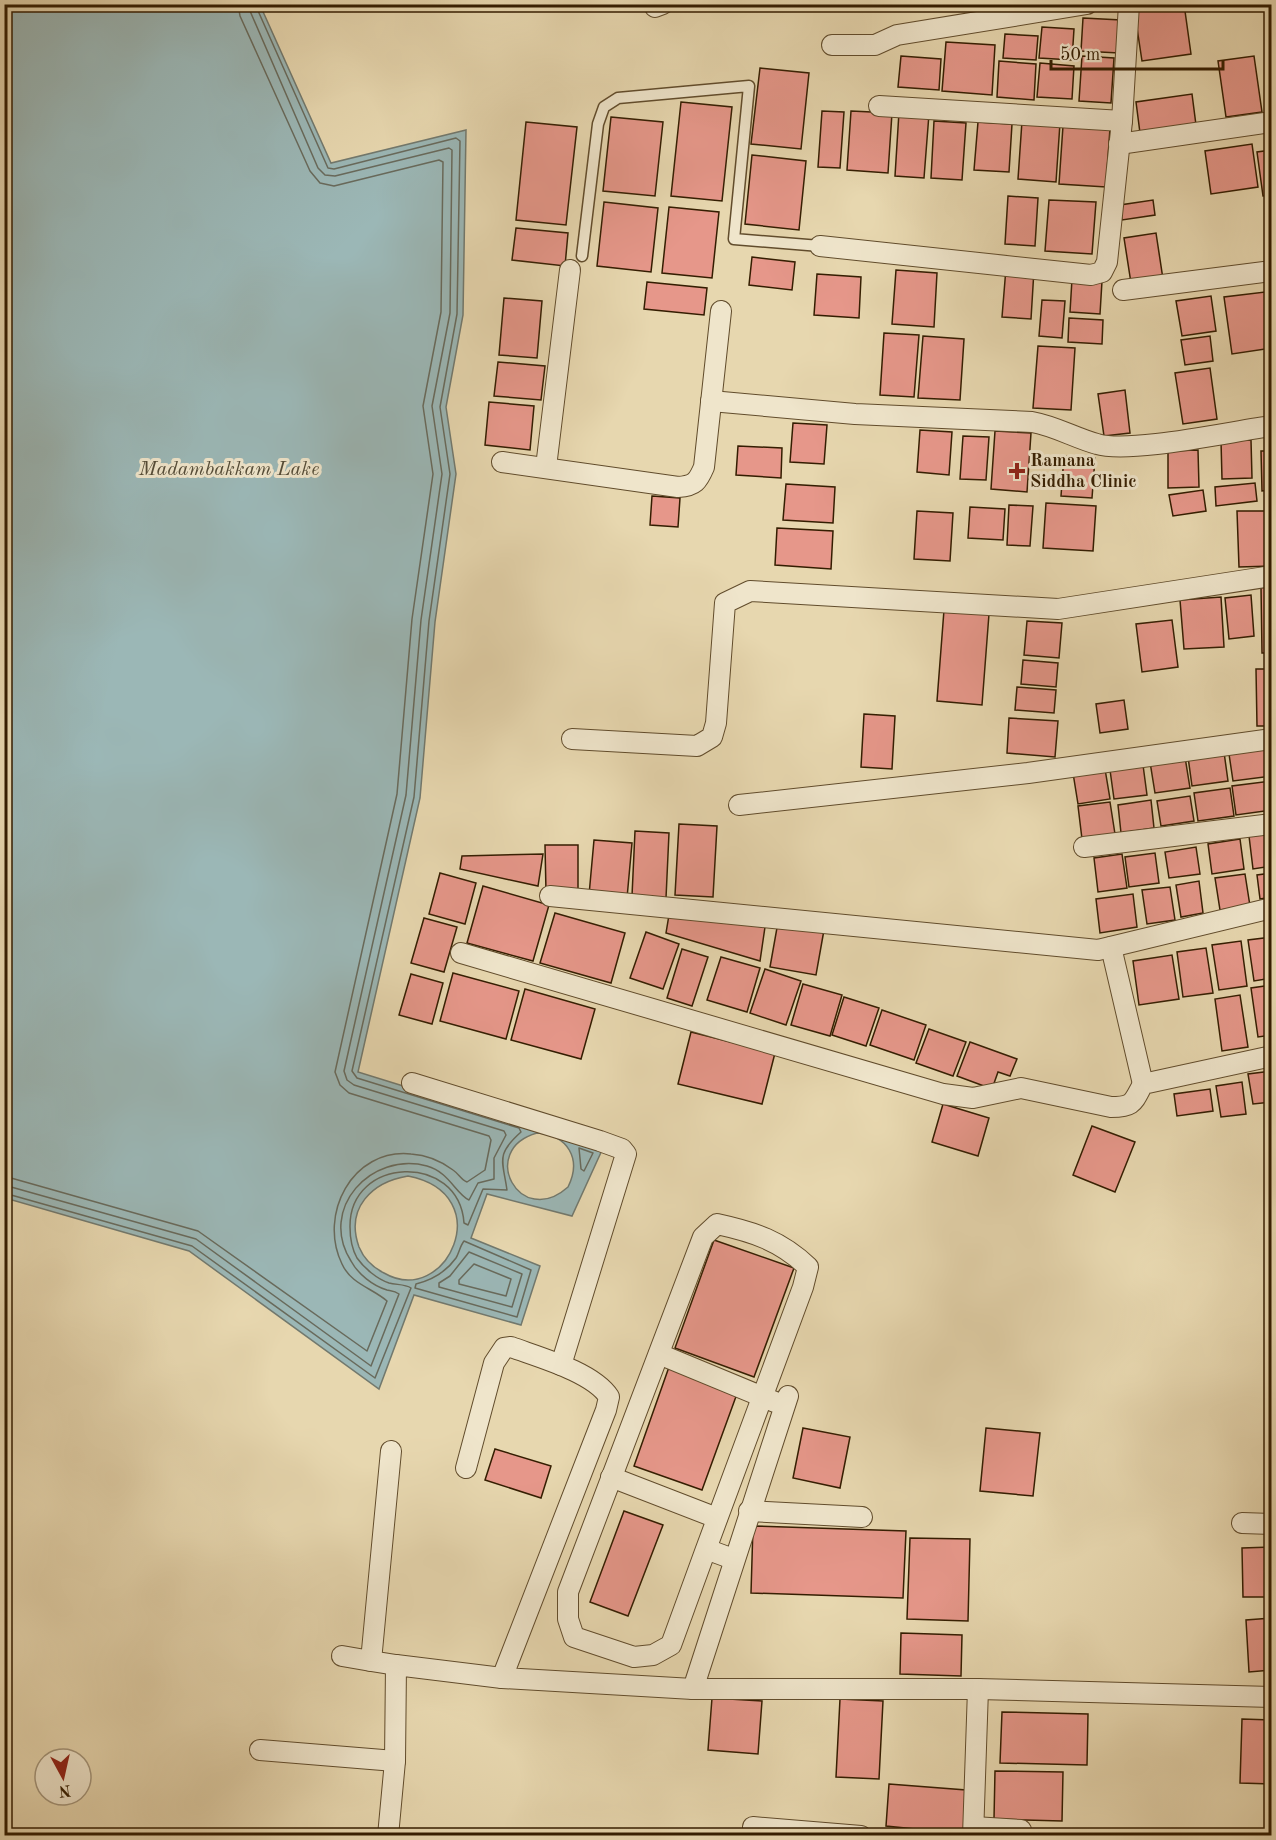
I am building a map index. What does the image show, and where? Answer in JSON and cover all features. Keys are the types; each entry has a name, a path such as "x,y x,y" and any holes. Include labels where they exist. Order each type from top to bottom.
{"street":[{"path":"832,45 875,45 897,35 1087,4"},
{"path":"820,246 1091,275 1102,272 1107,262 1122,121 1129,4"},
{"path":"879,106 1122,121"},
{"path":"1119,144 1272,122"},
{"path":"546,467 576,263"},
{"path":"1123,290 1272,271"},
{"path":"502,462 690,486 697,482 704,467 721,311"},
{"path":"711,401 855,414 1032,422 1052,426 1098,445 1136,446 1272,426"},
{"path":"572,739 697,746 712,737 716,723 725,603 750,591 1058,609 1272,576"},
{"path":"739,806 1028,772 1272,739"},
{"path":"1084,847 1272,824"},
{"path":"550,896 1098,950 1272,908"},
{"path":"461,953 943,1094 973,1098 1021,1088 1111,1107 1126,1107 1133,1103 1143,1084 1112,947"},
{"path":"1143,1084 1272,1056"},
{"path":"412,1083 600,1141 622,1149 626,1154 561,1365"},
{"path":"717,1224 739,1228 789,1248 808,1267 803,1287 671,1645 652,1655 634,1658 574,1637 568,1619 568,1593 658,1354 703,1237 717,1224"},
{"path":"466,1468 494,1363 504,1348 511,1347 561,1365 603,1387 609,1397 606,1410 502,1678"},
{"path":"658,1354 763,1397 787,1401 749,1511 693,1689"},
{"path":"371,1661 391,1451"},
{"path":"611,1478 717,1518"},
{"path":"749,1511 862,1516"},
{"path":"1242,1523 1272,1524"},
{"path":"706,1549 734,1559"},
{"path":"342,1656 502,1678 693,1689 978,1689 1272,1697"},
{"path":"388,1836 395,1761 396,1665"},
{"path":"978,1689 973,1831 1021,1830"},
{"path":"260,1750 395,1761"},
{"path":"753,1827 861,1836"}],"lane":[{"path":"576,263 598,124 604,107 618,98 749,86 735,239 820,246"}],"water":[{"name":"Madambakkam Lake","path":"4,5 260,5 331,163 466,130 463,315 446,407 456,474 435,622 420,798 358,1072 603,1148 572,1216 487,1194 471,1238 540,1266 521,1325 414,1295 379,1389 189,1251 5,1198","holes":["537,1133 557,1138 569,1150 573,1158 572,1177 568,1187 550,1198 534,1199 521,1193 512,1182 508,1169 510,1155 519,1142","408,1176 436,1187 452,1204 457,1224 454,1245 443,1263 427,1276 407,1280 384,1273 366,1259 359,1247 356,1220 359,1209 373,1191 383,1184"]}],"building":[{"path":"1158,4 1184,4 1191,54 1142,61 1134,8"},
{"path":"1083,18 1121,20 1119,53 1081,51"},
{"path":"1042,27 1074,29 1072,60 1039,58"},
{"path":"1005,34 1038,36 1036,60 1003,58"},
{"path":"946,42 995,45 992,95 942,91"},
{"path":"901,56 941,59 939,90 898,87"},
{"path":"1082,56 1114,58 1111,103 1079,101"},
{"path":"1254,56 1262,112 1226,117 1218,61"},
{"path":"999,61 1036,64 1034,100 997,97"},
{"path":"1040,63 1074,66 1072,99 1037,97"},
{"path":"760,68 809,73 801,149 751,144"},
{"path":"1192,94 1196,125 1140,133 1136,102"},
{"path":"681,102 732,107 722,201 671,196"},
{"path":"822,111 844,112 840,168 818,167"},
{"path":"851,111 892,113 888,173 847,170"},
{"path":"899,112 929,114 924,178 895,176"},
{"path":"611,117 663,122 655,196 603,191"},
{"path":"934,121 966,123 962,180 931,178"},
{"path":"1022,121 1060,123 1056,182 1018,179"},
{"path":"526,122 577,127 566,225 516,220"},
{"path":"978,122 1012,124 1009,172 974,170"},
{"path":"1063,126 1110,128 1106,187 1059,184"},
{"path":"1252,144 1258,187 1211,194 1205,151"},
{"path":"1272,150 1272,195 1263,196 1257,152"},
{"path":"752,155 806,161 799,230 745,224"},
{"path":"1008,196 1038,198 1035,246 1005,244"},
{"path":"1049,200 1096,202 1092,254 1045,251"},
{"path":"1153,200 1155,215 1122,220 1120,205"},
{"path":"604,202 658,208 651,272 597,266"},
{"path":"669,207 719,212 712,278 662,273"},
{"path":"516,228 568,233 565,266 512,260"},
{"path":"1156,233 1163,279 1131,283 1124,238"},
{"path":"752,257 795,262 792,290 749,285"},
{"path":"1006,268 1034,270 1031,319 1002,317"},
{"path":"896,270 937,273 934,327 892,324"},
{"path":"817,274 861,277 859,318 814,315"},
{"path":"1072,279 1102,281 1100,314 1070,312"},
{"path":"647,282 707,288 704,315 644,309"},
{"path":"1265,292 1272,348 1232,354 1224,297"},
{"path":"1211,296 1216,331 1182,336 1176,301"},
{"path":"504,298 542,301 537,358 499,355"},
{"path":"1042,300 1065,301 1062,338 1039,336"},
{"path":"1069,318 1103,320 1102,344 1068,342"},
{"path":"884,333 919,335 914,397 880,395"},
{"path":"923,336 964,339 960,400 918,398"},
{"path":"1210,336 1213,361 1185,365 1181,340"},
{"path":"1038,346 1075,348 1071,410 1033,408"},
{"path":"498,362 545,366 541,400 494,396"},
{"path":"1210,368 1217,419 1183,424 1175,373"},
{"path":"1125,390 1130,433 1104,436 1098,394"},
{"path":"489,402 534,406 530,450 485,445"},
{"path":"793,423 827,425 824,464 790,462"},
{"path":"920,430 952,432 949,475 917,472"},
{"path":"995,431 1031,433 1027,492 991,489"},
{"path":"963,436 989,437 986,480 960,479"},
{"path":"1251,440 1252,478 1222,479 1221,441"},
{"path":"738,446 782,448 781,478 736,475"},
{"path":"1198,450 1199,487 1168,488 1168,451"},
{"path":"1261,451 1272,451 1272,490 1262,491"},
{"path":"1064,456 1095,458 1092,498 1061,496"},
{"path":"1255,483 1257,501 1216,506 1215,487"},
{"path":"786,484 835,487 833,523 783,520"},
{"path":"1203,490 1206,511 1173,516 1169,495"},
{"path":"652,496 680,498 678,527 650,525"},
{"path":"1046,503 1096,506 1093,551 1043,548"},
{"path":"1009,505 1033,506 1030,546 1007,545"},
{"path":"970,507 1005,509 1003,540 968,538"},
{"path":"917,511 953,513 950,561 914,559"},
{"path":"1237,511 1272,511 1272,566 1239,567"},
{"path":"777,528 833,531 831,569 775,565"},
{"path":"1261,587 1272,587 1272,653 1262,653"},
{"path":"1251,595 1254,636 1229,639 1225,598"},
{"path":"1221,597 1224,647 1184,649 1180,600"},
{"path":"944,610 989,614 982,705 937,701"},
{"path":"1172,620 1178,667 1142,672 1136,624"},
{"path":"1027,621 1062,623 1059,658 1024,655"},
{"path":"1023,660 1058,663 1056,687 1021,684"},
{"path":"1256,669 1272,669 1272,726 1257,726"},
{"path":"1017,687 1056,690 1054,713 1015,710"},
{"path":"1124,700 1128,729 1100,733 1096,704"},
{"path":"864,714 895,716 892,769 861,767"},
{"path":"1009,718 1058,721 1055,757 1007,753"},
{"path":"1269,748 1272,776 1233,781 1229,754"},
{"path":"1224,752 1228,781 1192,786 1188,757"},
{"path":"1185,757 1190,788 1155,793 1150,762"},
{"path":"1143,765 1147,795 1114,799 1110,770"},
{"path":"1105,769 1110,799 1078,804 1073,773"},
{"path":"1271,781 1272,810 1236,815 1232,786"},
{"path":"1230,788 1234,816 1198,821 1194,793"},
{"path":"1190,796 1194,821 1161,826 1157,801"},
{"path":"1151,800 1154,828 1121,833 1118,805"},
{"path":"1110,802 1115,834 1082,839 1078,806"},
{"path":"679,824 717,826 713,897 675,895"},
{"path":"635,831 669,833 666,898 632,896"},
{"path":"1272,833 1272,866 1253,869 1249,836"},
{"path":"1240,839 1244,869 1212,874 1208,844"},
{"path":"594,840 632,843 627,898 589,895"},
{"path":"545,845 578,845 578,891 546,892"},
{"path":"1196,847 1200,874 1169,878 1165,852"},
{"path":"1155,853 1159,883 1129,887 1125,857"},
{"path":"543,854 538,886 460,869 462,856"},
{"path":"1122,854 1127,888 1098,892 1094,858"},
{"path":"440,873 476,883 465,924 429,914"},
{"path":"1272,873 1272,897 1260,899 1257,875"},
{"path":"1245,874 1250,906 1220,910 1215,878"},
{"path":"1199,881 1203,913 1181,917 1176,885"},
{"path":"483,886 549,905 533,961 467,943"},
{"path":"1170,887 1175,920 1147,924 1142,890"},
{"path":"1133,894 1137,927 1100,933 1096,899"},
{"path":"555,913 625,933 611,983 540,963"},
{"path":"669,915 765,927 760,961 666,933"},
{"path":"424,918 457,927 444,972 411,963"},
{"path":"778,922 824,930 816,975 770,967"},
{"path":"646,932 679,944 663,989 630,978"},
{"path":"1272,937 1272,978 1254,981 1248,940"},
{"path":"1241,941 1247,986 1219,990 1212,945"},
{"path":"1206,948 1213,993 1183,997 1177,952"},
{"path":"682,949 708,957 692,1006 667,998"},
{"path":"1172,955 1179,999 1139,1005 1133,961"},
{"path":"721,957 760,968 747,1012 707,1000"},
{"path":"765,969 801,981 786,1025 750,1013"},
{"path":"453,973 519,991 506,1039 440,1021"},
{"path":"411,974 443,983 432,1024 399,1015"},
{"path":"803,984 842,995 830,1036 791,1025"},
{"path":"1272,985 1272,1035 1258,1037 1251,988"},
{"path":"525,989 595,1009 581,1059 511,1040"},
{"path":"1240,995 1248,1047 1222,1051 1215,999"},
{"path":"844,997 879,1008 866,1046 832,1035"},
{"path":"882,1010 926,1025 914,1060 870,1045"},
{"path":"929,1029 966,1042 953,1076 916,1063"},
{"path":"691,1032 775,1053 762,1104 678,1084"},
{"path":"970,1042 1017,1059 1010,1076 998,1072 992,1089 957,1076"},
{"path":"1272,1071 1272,1102 1253,1104 1248,1074"},
{"path":"1242,1082 1246,1114 1221,1117 1216,1086"},
{"path":"1210,1089 1213,1111 1177,1116 1174,1094"},
{"path":"943,1104 989,1118 978,1156 932,1142"},
{"path":"1092,1126 1135,1142 1115,1192 1073,1175"},
{"path":"714,1240 794,1268 754,1377 675,1348"},
{"path":"669,1367 738,1391 702,1490 634,1466"},
{"path":"803,1428 850,1437 840,1488 793,1478"},
{"path":"986,1428 1040,1433 1033,1496 980,1491"},
{"path":"495,1449 551,1466 541,1498 485,1480"},
{"path":"624,1511 663,1525 628,1616 590,1602"},
{"path":"753,1526 906,1531 903,1598 751,1593"},
{"path":"910,1538 970,1539 968,1621 907,1619"},
{"path":"1272,1547 1272,1597 1243,1597 1242,1548"},
{"path":"1272,1618 1272,1670 1249,1672 1246,1620"},
{"path":"901,1633 962,1635 961,1676 900,1674"},
{"path":"712,1698 762,1701 758,1754 708,1750"},
{"path":"840,1699 883,1701 879,1779 836,1777"},
{"path":"1002,1712 1088,1714 1087,1765 1000,1763"},
{"path":"1242,1719 1272,1720 1272,1784 1240,1783"},
{"path":"995,1771 1063,1772 1062,1821 994,1819"},
{"path":"889,1784 966,1790 964,1834 886,1826"}],"place":[{"name":"Ramana Siddha Clinic","path":"1017,471"}]}
